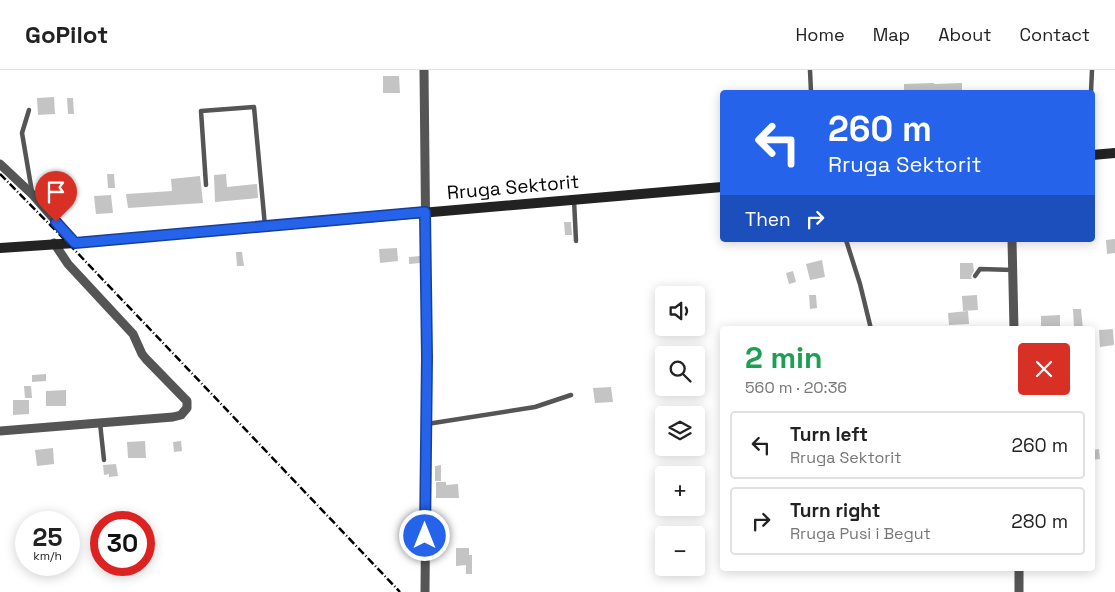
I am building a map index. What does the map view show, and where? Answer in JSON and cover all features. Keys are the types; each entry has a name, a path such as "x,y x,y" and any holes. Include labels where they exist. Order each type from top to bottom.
{"street":[{"path":"424,70 427,357 425,592"},
{"path":"1095,153 1115,153"},
{"path":"0,164 32,195 71,243"},
{"name":"Rruga Sektorit","path":"0,248 720,187"},
{"path":"1012,242 1014,326"},
{"path":"0,431 179,416 187,408 187,401 142,354 133,334 68,264 54,244"},
{"path":"1019,571 1019,592"}],"lane":[{"path":"810,70 811,90"},
{"path":"1091,90 1092,70"},
{"path":"206,185 201,111 254,107 265,226"},
{"path":"29,110 22,133 32,195"},
{"path":"574,200 576,241"},
{"path":"847,242 870,326"},
{"path":"975,276 980,269 1013,270"},
{"path":"426,424 536,407 571,395"},
{"path":"100,423 104,460"}],"building":[{"path":"383,76 399,76 400,93 383,93"},
{"path":"962,83 962,90 904,90 904,84"},
{"path":"54,97 55,114 38,115 37,98"},
{"path":"67,98 73,98 74,114 68,114"},
{"path":"107,174 114,174 115,188 108,188"},
{"path":"226,174 227,187 257,184 258,198 215,202 214,175"},
{"path":"200,176 203,203 128,208 126,194 172,191 171,179"},
{"path":"111,195 113,213 96,214 94,196"},
{"path":"564,222 571,222 572,235 565,235"},
{"path":"1115,239 1115,253 1107,254 1106,240"},
{"path":"397,248 398,261 380,263 379,249"},
{"path":"236,252 242,252 244,266 237,266"},
{"path":"420,256 420,263 409,264 409,257"},
{"path":"822,260 825,277 810,280 806,264"},
{"path":"960,263 973,263 972,279 960,279"},
{"path":"793,271 796,282 789,284 786,273"},
{"path":"809,295 816,295 817,308 810,309"},
{"path":"977,295 978,310 963,311 962,296"},
{"path":"1073,309 1081,309 1083,326 1074,326"},
{"path":"968,311 969,324 949,325 948,313"},
{"path":"1060,315 1060,326 1041,326 1041,316"},
{"path":"1113,329 1114,345 1100,347 1099,330"},
{"path":"46,374 46,381 32,382 32,375"},
{"path":"24,386 31,386 32,398 25,398"},
{"path":"611,387 613,402 595,403 593,388"},
{"path":"66,390 66,406 46,406 46,391"},
{"path":"13,400 29,400 29,414 13,415"},
{"path":"145,441 146,458 128,458 127,442"},
{"path":"181,441 182,451 174,452 173,442"},
{"path":"53,448 54,464 37,466 35,450"},
{"path":"1099,449 1100,459 1095,460 1095,450"},
{"path":"116,464 118,476 109,477 109,474 104,475 103,465"},
{"path":"441,465 441,481 435,481 435,466"},
{"path":"436,482 446,482 446,485 458,484 459,498 436,498"},
{"path":"456,548 469,548 469,555 472,555 472,574 466,574 466,565 456,566"}],"railway":[{"path":"0,174 400,592"}],"route":[{"path":"56,222 75,243 425,212 427,357 425,536"}]}
